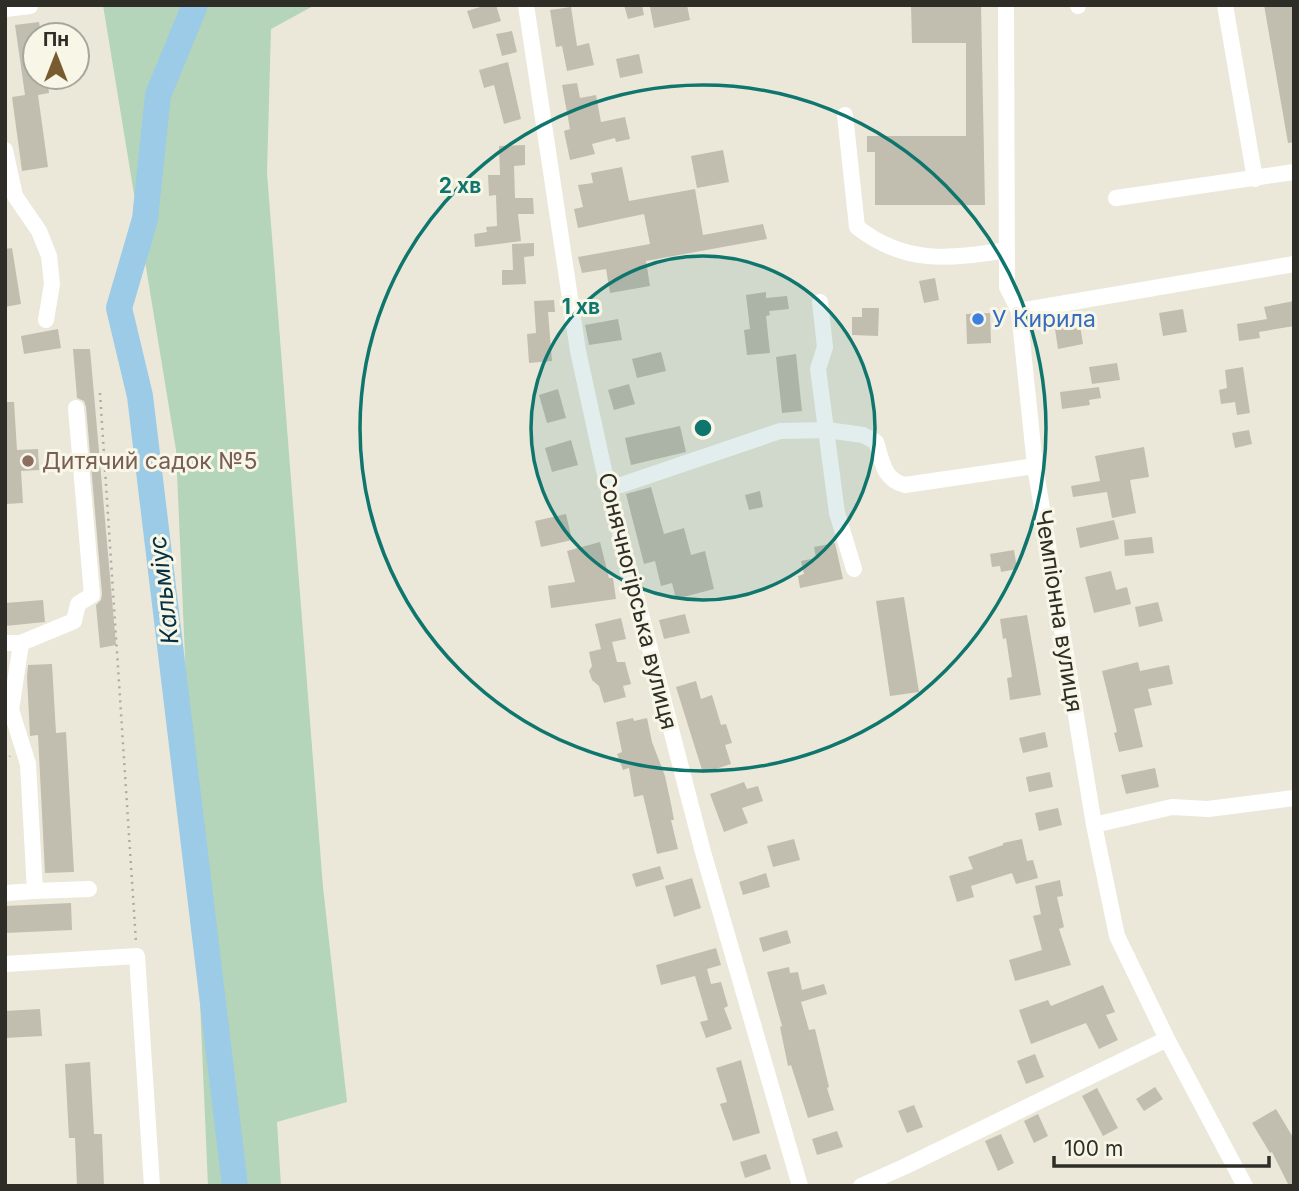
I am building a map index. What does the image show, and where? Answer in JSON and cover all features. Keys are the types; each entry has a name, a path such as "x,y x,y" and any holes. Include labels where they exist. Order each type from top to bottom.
{"street":[{"name":"Сонячногірська вулиця","path":"526,5 578,351 607,484 703,852 800,1186"},
{"name":"Чемпіонна вулиця","path":"1006,5 1007,287 1019,311 1035,466 1094,825 1117,936 1167,1039 1245,1186"},
{"path":"1225,5 1255,178"},
{"path":"5,9 30,6"},
{"path":"845,115 857,227 873,240 914,255 956,258 1007,250"},
{"path":"5,150 15,195 38,231 49,256 51,284 46,320"},
{"path":"1116,198 1294,172"},
{"path":"1019,311 1294,264"},
{"path":"820,302 825,347 818,369 837,513 853,569"},
{"path":"34,891 28,764 11,710 13,643 74,621 78,604 92,595 76,408"},
{"path":"607,484 621,485 780,431 827,430 863,435 876,442 887,475 895,483 905,485 1035,466"},
{"path":"1094,825 1172,807 1208,809 1294,798"},
{"path":"5,893 89,889"},
{"path":"5,964 137,956 152,1186"},
{"path":"861,1186 1167,1039"}],"path":[{"path":"100,393 137,956"}],"green space":[{"path":"103,5 315,5 271,29 267,173 323,887 347,1102 277,1122 281,1186 208,1186 176,450"}],"building":[{"path":"496,5 501,21 473,29 467,11"},
{"path":"624,5 642,5 644,15 628,19"},
{"path":"687,5 690,20 654,28 650,7"},
{"path":"911,5 981,5 985,205 875,205 875,152 867,152 867,136 966,136 966,43 912,43"},
{"path":"1264,5 1294,5 1294,142 1288,143"},
{"path":"571,7 577,46 589,43 594,65 567,71 562,46 556,47 550,10"},
{"path":"21,24 21,67 15,25"},
{"path":"512,31 517,52 502,56 496,34"},
{"path":"639,54 643,73 620,78 616,59"},
{"path":"508,62 521,119 504,124 494,85 484,88 479,70"},
{"path":"577,83 580,98 596,95 601,122 625,117 630,139 616,142 615,138 592,144 595,154 570,160 564,131 570,129 562,85"},
{"path":"24,91 49,91 38,95 48,167 22,171 12,97 25,95"},
{"path":"525,145 525,165 514,166 515,198 533,198 534,214 518,214 521,241 475,247 474,234 487,232 486,227 497,226 496,195 489,196 488,175 500,175 499,146"},
{"path":"723,150 729,182 697,188 691,156"},
{"path":"622,167 629,201 695,189 703,235 763,224 767,239 646,261 650,286 610,293 606,269 582,273 578,257 650,244 644,214 578,228 574,209 583,207 578,185 593,183 591,173"},
{"path":"534,243 534,256 524,257 526,284 502,285 502,270 513,270 512,244"},
{"path":"12,248 21,304 5,307 5,249"},
{"path":"935,278 939,300 924,303 919,281"},
{"path":"766,292 766,298 787,296 789,309 769,311 770,315 766,316 770,353 747,355 744,330 750,329 746,295"},
{"path":"554,300 555,312 548,312 552,361 529,363 527,334 536,333 534,301"},
{"path":"1294,301 1294,326 1259,332 1260,338 1239,341 1237,324 1267,319 1264,307"},
{"path":"862,308 879,308 878,336 852,335 852,317 862,317"},
{"path":"1183,309 1187,332 1163,336 1159,313"},
{"path":"990,313 991,343 967,344 966,314"},
{"path":"618,319 622,340 589,345 585,325"},
{"path":"1080,325 1083,344 1058,349 1055,329"},
{"path":"58,329 61,348 24,354 21,336"},
{"path":"73,349 90,349 116,645 100,648 96,605 102,594 86,407 84,401 77,398"},
{"path":"661,352 666,371 637,378 632,359"},
{"path":"796,354 802,411 782,413 776,357"},
{"path":"1117,363 1120,380 1092,384 1089,367"},
{"path":"1243,367 1250,413 1237,415 1235,402 1221,404 1219,390 1227,388 1225,370"},
{"path":"629,384 635,404 614,410 608,390"},
{"path":"1099,387 1101,398 1089,400 1090,405 1062,409 1060,392"},
{"path":"558,389 566,418 547,423 539,395"},
{"path":"5,402 14,402 17,450 38,449 39,470 21,471 23,503 5,504"},
{"path":"680,426 686,452 631,465 625,438"},
{"path":"1249,430 1252,444 1235,448 1232,433"},
{"path":"571,440 578,465 552,472 545,448"},
{"path":"1144,447 1149,477 1130,480 1136,513 1112,518 1107,492 1073,497 1071,486 1100,481 1095,456"},
{"path":"651,487 664,534 684,528 691,555 705,551 714,589 676,599 672,583 661,586 655,561 644,564 626,494"},
{"path":"760,491 763,507 749,510 745,495"},
{"path":"566,514 572,540 541,547 535,521"},
{"path":"1114,520 1119,539 1080,548 1076,528"},
{"path":"1152,537 1154,553 1125,556 1124,540"},
{"path":"600,542 609,578 613,578 616,599 551,608 548,586 575,582 567,551"},
{"path":"835,543 843,579 800,588 798,576 804,574 801,561 816,558 814,547"},
{"path":"1014,550 1017,569 1001,572 1000,566 992,567 990,554"},
{"path":"1111,571 1116,590 1127,587 1131,604 1094,613 1085,577"},
{"path":"904,597 919,692 890,696 876,601"},
{"path":"43,600 45,622 5,626 5,603"},
{"path":"1158,602 1163,621 1139,627 1135,607"},
{"path":"685,614 690,633 664,639 659,620"},
{"path":"1027,615 1041,695 1010,700 1007,678 1012,677 1000,619"},
{"path":"621,618 626,639 612,642 617,662 625,662 631,684 623,686 626,697 604,703 599,686 592,680 589,671 592,666 589,652 601,649 595,624"},
{"path":"1138,662 1140,671 1169,665 1173,684 1148,689 1152,705 1134,709 1143,747 1119,752 1114,733 1117,732 1102,671"},
{"path":"52,664 56,733 66,732 74,872 45,873 38,735 30,736 28,665"},
{"path":"696,681 701,699 712,695 721,725 726,724 732,743 725,745 731,764 703,773 676,687"},
{"path":"633,718 634,721 647,718 652,742 665,776 678,849 657,854 643,795 634,797 629,768 623,770 617,754 622,752 616,722"},
{"path":"1045,732 1048,747 1023,753 1019,738"},
{"path":"1155,768 1159,787 1126,794 1121,775"},
{"path":"1050,772 1053,787 1029,792 1026,777"},
{"path":"744,782 747,789 758,786 763,801 742,808 748,823 724,832 710,794"},
{"path":"1058,808 1062,825 1039,831 1035,813"},
{"path":"794,839 800,860 773,867 767,846"},
{"path":"1022,839 1027,861 1033,860 1038,878 1016,884 1012,873 971,886 974,897 957,902 949,876 973,869 968,857 1003,843"},
{"path":"660,866 664,879 636,887 632,874"},
{"path":"766,873 770,887 743,895 739,882"},
{"path":"692,878 701,908 674,917 665,886"},
{"path":"1060,880 1063,896 1057,897 1064,927 1059,929 1071,965 1015,981 1009,960 1042,950 1033,916 1041,914 1035,886"},
{"path":"71,903 72,930 5,933 5,906"},
{"path":"787,930 791,943 763,952 759,938"},
{"path":"716,948 721,965 707,969 711,984 721,982 728,1006 724,1008 732,1029 706,1038 700,1022 708,1020 695,976 661,985 656,965"},
{"path":"789,967 790,973 798,972 802,990 824,984 827,994 801,1002 809,1030 815,1029 834,1110 808,1118 791,1065 788,1066 780,1027 782,1026 767,972"},
{"path":"1103,985 1115,1012 1106,1015 1118,1040 1099,1049 1086,1023 1031,1044 1019,1010 1048,1000 1051,1006"},
{"path":"40,1009 42,1036 5,1038 5,1011"},
{"path":"1035,1054 1044,1077 1026,1084 1017,1061"},
{"path":"741,1060 760,1133 733,1141 720,1104 727,1102 716,1068"},
{"path":"90,1062 94,1134 102,1134 104,1186 77,1186 75,1138 69,1138 65,1064"},
{"path":"1155,1087 1163,1099 1144,1111 1136,1099"},
{"path":"1097,1088 1118,1128 1103,1136 1082,1096"},
{"path":"914,1105 923,1127 907,1133 898,1111"},
{"path":"1276,1109 1294,1139 1294,1186 1289,1186 1272,1152 1270,1153 1252,1123"},
{"path":"1038,1114 1048,1136 1034,1143 1024,1121"},
{"path":"837,1131 843,1147 817,1155 812,1139"},
{"path":"1001,1134 1014,1163 998,1171 985,1141"},
{"path":"766,1154 771,1169 745,1178 740,1162"}],"waterway":[{"name":"Кальміус","path":"195,5 158,95 145,219 119,308 140,396 235,1186"}],"place":[{"name":"У Кирила","path":"978,319"},
{"name":"Дитячий садок №5","path":"28,461"}]}
